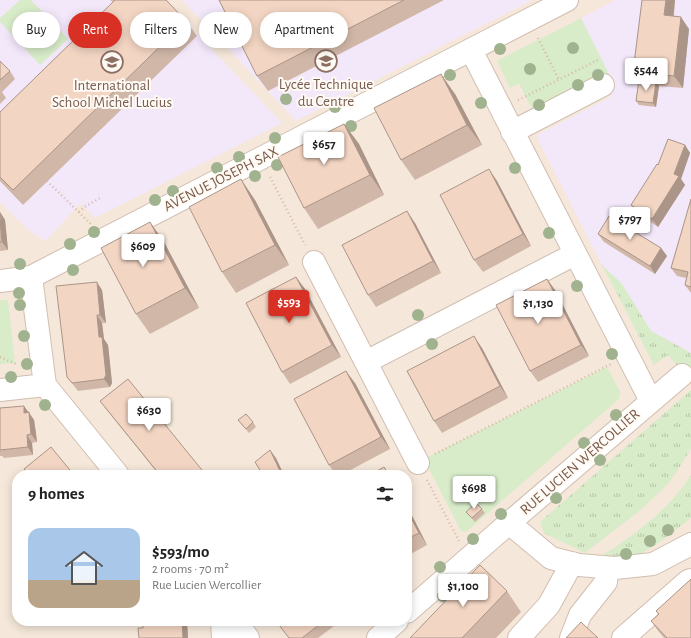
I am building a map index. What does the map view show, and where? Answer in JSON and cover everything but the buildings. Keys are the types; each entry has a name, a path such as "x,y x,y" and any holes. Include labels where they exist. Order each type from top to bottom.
{"street":[{"name":"AVENUE JOSEPH SAX","path":"0,281 31,277 567,0"},
{"name":"RUE LUCIEN WERCOLLIER","path":"470,50 651,401"},
{"path":"512,132 603,85"},
{"path":"366,362 575,254"},
{"path":"314,262 418,463"},
{"path":"31,277 46,385 114,470"},
{"name":"RUE LUCIEN WERCOLLIER","path":"412,608 682,375"},
{"path":"0,390 46,385"},
{"path":"510,523 551,558 579,565 615,568 653,564 691,544"},
{"path":"519,638 549,605 572,563"},
{"path":"571,638 580,615 606,582 607,568"},
{"path":"623,638 691,580"},
{"path":"222,626 223,638"},
{"path":"239,626 248,638"},
{"path":"378,638 391,626"}],"path":[{"path":"537,36 559,80"},
{"path":"517,101 598,60"},
{"path":"260,158 314,262"},
{"path":"47,181 92,226"},
{"path":"79,212 84,207 102,196"},
{"path":"0,357 18,365"},
{"path":"468,559 418,463 611,364"}],"shaded area":[{"path":"0,0 691,0 691,638 0,638"},
{"name":"International School Michel Lucius","path":"0,0 165,0 176,12 130,12 130,48 191,48 191,27 199,36 199,48 211,48 282,123 95,218 80,203 46,241 31,232 0,202"},
{"name":"Lycée Technique du Centre","path":"182,0 532,0 296,121 227,48 252,48 252,12 199,12 199,18"},
{"path":"616,0 691,0 691,353 651,331 622,284 602,265 539,142 537,135 609,98 614,84 581,18"}],"green space":[{"path":"20,0 31,0 42,12 12,12 12,35 0,22 0,18"},
{"path":"581,18 609,74 534,112 519,84 510,88 497,61"},
{"path":"60,31 68,39 60,46"},
{"path":"24,48 58,48 40,65"},
{"path":"602,265 622,284 651,331 691,353 691,382 668,355 654,365"},
{"path":"0,300 8,300 15,363 0,364"},
{"path":"607,367 620,392 619,399 466,532 461,531 424,459"},
{"path":"691,390 691,449 669,483 642,509 585,553 544,533 540,522"},
{"path":"691,475 691,518 660,542 635,558 600,557 638,531 662,511"}],"place":[{"name":"Lycée Technique du Centre","path":"326,61"},
{"name":"International School Michel Lucius","path":"112,62"}]}
